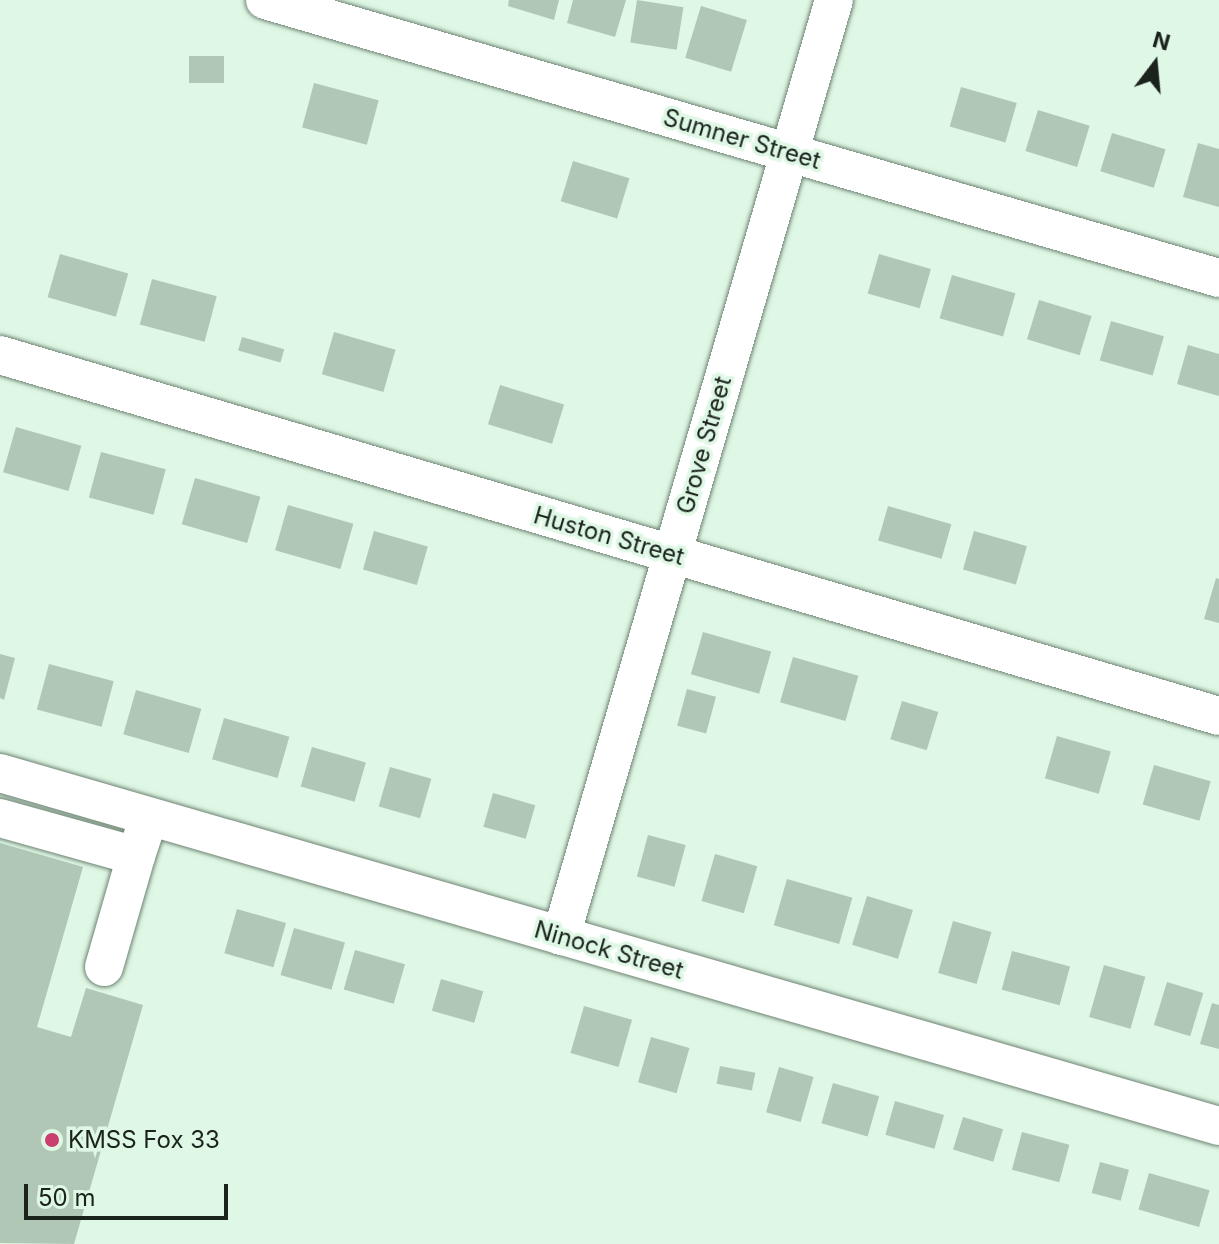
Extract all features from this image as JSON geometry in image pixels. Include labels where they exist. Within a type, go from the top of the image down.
[{"type":"street","name":"Sumner Street","points":[[265,0],[1219,278]]},
{"type":"street","name":"Grove Street","points":[[561,936],[834,0]]},
{"type":"street","name":"Huston Street","points":[[0,355],[1219,716]]},
{"type":"street","name":"Ninock Street","points":[[0,773],[1219,1126]]},
{"type":"street","points":[[104,967],[149,817]]},
{"type":"street","points":[[0,818],[136,856]]},
{"type":"building","points":[[509,0],[559,0],[554,20],[508,6]]},
{"type":"building","points":[[573,0],[626,0],[615,37],[567,23]]},
{"type":"building","points":[[637,0],[683,7],[677,50],[630,42]]},
{"type":"building","points":[[701,6],[747,20],[731,72],[685,58]]},
{"type":"building","points":[[189,56],[224,56],[224,83],[189,83]]},
{"type":"building","points":[[314,83],[379,100],[367,145],[302,127]]},
{"type":"building","points":[[961,87],[1017,103],[1005,142],[950,126]]},
{"type":"building","points":[[1038,110],[1090,126],[1077,167],[1025,151]]},
{"type":"building","points":[[1112,133],[1166,149],[1154,188],[1100,171]]},
{"type":"building","points":[[1198,143],[1219,149],[1219,207],[1183,197]]},
{"type":"building","points":[[573,161],[629,178],[617,218],[561,201]]},
{"type":"building","points":[[60,254],[128,274],[116,317],[48,297]]},
{"type":"building","points":[[879,254],[931,269],[920,308],[868,293]]},
{"type":"building","points":[[952,275],[1015,293],[1003,336],[940,318]]},
{"type":"building","points":[[152,279],[217,296],[205,342],[140,324]]},
{"type":"building","points":[[1039,300],[1092,316],[1080,355],[1027,339]]},
{"type":"building","points":[[1111,321],[1164,336],[1153,376],[1100,360]]},
{"type":"building","points":[[334,332],[396,350],[383,392],[322,374]]},
{"type":"building","points":[[242,337],[284,349],[280,363],[238,350]]},
{"type":"building","points":[[1188,345],[1219,354],[1219,396],[1177,384]]},
{"type":"building","points":[[500,385],[564,405],[552,444],[488,424]]},
{"type":"building","points":[[16,427],[81,446],[68,491],[3,472]]},
{"type":"building","points":[[101,452],[166,469],[154,515],[89,497]]},
{"type":"building","points":[[195,478],[260,497],[247,543],[182,524]]},
{"type":"building","points":[[288,505],[353,524],[340,569],[275,550]]},
{"type":"building","points":[[888,506],[951,524],[942,559],[878,541]]},
{"type":"building","points":[[374,531],[428,546],[417,585],[363,569]]},
{"type":"building","points":[[974,531],[1027,546],[1016,585],[963,569]]},
{"type":"building","points":[[1216,578],[1219,579],[1219,623],[1204,619]]},
{"type":"building","points":[[703,632],[771,652],[759,694],[691,674]]},
{"type":"building","points":[[0,654],[15,658],[4,700],[0,698]]},
{"type":"building","points":[[793,657],[858,676],[845,721],[780,702]]},
{"type":"building","points":[[49,664],[114,681],[102,727],[37,709]]},
{"type":"building","points":[[687,689],[716,697],[706,733],[677,726]]},
{"type":"building","points":[[136,690],[201,709],[189,753],[123,734]]},
{"type":"building","points":[[902,701],[938,712],[927,750],[890,739]]},
{"type":"building","points":[[224,718],[289,737],[278,778],[212,759]]},
{"type":"building","points":[[1057,736],[1111,751],[1099,794],[1045,778]]},
{"type":"building","points":[[312,747],[366,762],[355,802],[301,786]]},
{"type":"building","points":[[1154,765],[1211,781],[1199,821],[1143,804]]},
{"type":"building","points":[[390,767],[431,779],[420,818],[379,806]]},
{"type":"building","points":[[493,793],[535,805],[526,839],[483,827]]},
{"type":"building","points":[[648,835],[686,845],[675,887],[637,877]]},
{"type":"building","name":"KMSS Fox 33","points":[[0,843],[83,867],[37,1027],[71,1037],[86,988],[143,1005],[74,1244],[0,1243]]},
{"type":"building","points":[[715,854],[757,866],[744,913],[701,901]]},
{"type":"building","points":[[787,879],[852,898],[839,944],[774,925]]},
{"type":"building","points":[[867,896],[913,910],[898,959],[852,945]]},
{"type":"building","points":[[237,909],[286,923],[273,967],[224,953]]},
{"type":"building","points":[[953,921],[991,932],[977,984],[938,973]]},
{"type":"building","points":[[294,928],[345,943],[331,990],[280,975]]},
{"type":"building","points":[[355,950],[405,964],[394,1004],[344,989]]},
{"type":"building","points":[[1012,951],[1070,967],[1060,1005],[1002,990]]},
{"type":"building","points":[[1104,965],[1145,977],[1130,1029],[1089,1017]]},
{"type":"building","points":[[441,979],[483,991],[474,1023],[432,1011]]},
{"type":"building","points":[[1167,982],[1203,993],[1190,1036],[1154,1025]]},
{"type":"building","points":[[1212,1003],[1219,1005],[1219,1049],[1200,1044]]},
{"type":"building","points":[[584,1006],[632,1020],[619,1067],[570,1053]]},
{"type":"building","points":[[651,1037],[689,1048],[676,1093],[638,1082]]},
{"type":"building","points":[[720,1066],[755,1073],[752,1091],[717,1084]]},
{"type":"building","points":[[779,1067],[814,1077],[801,1122],[766,1112]]},
{"type":"building","points":[[833,1083],[879,1096],[868,1137],[821,1123]]},
{"type":"building","points":[[895,1101],[944,1115],[934,1149],[885,1135]]},
{"type":"building","points":[[963,1117],[1003,1129],[993,1162],[953,1150]]},
{"type":"building","points":[[1022,1132],[1069,1145],[1059,1182],[1012,1170]]},
{"type":"building","points":[[1100,1162],[1129,1170],[1121,1201],[1092,1193]]},
{"type":"building","points":[[1149,1173],[1210,1190],[1199,1227],[1139,1210]]},
{"type":"place","name":"KMSS Fox 33","points":[[52,1140]]}]
